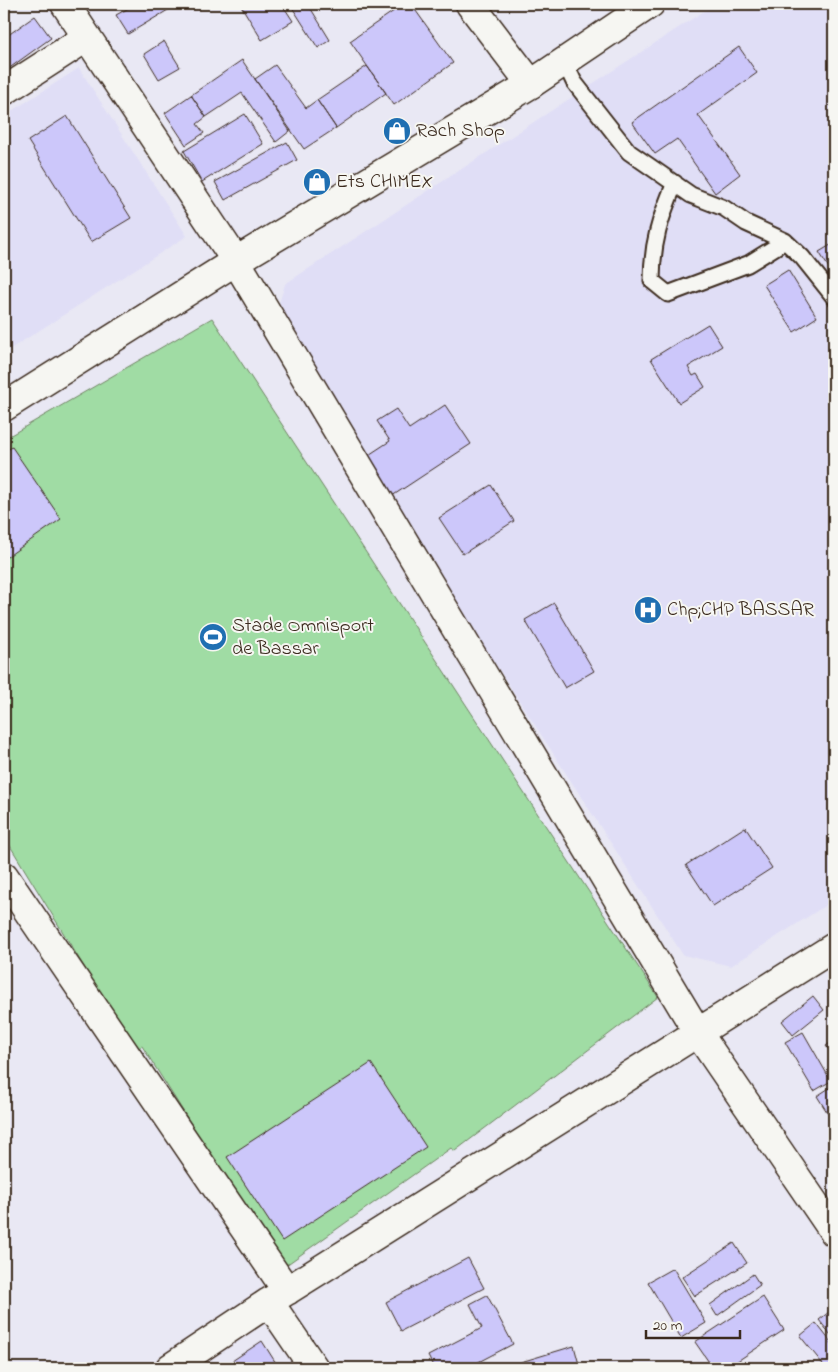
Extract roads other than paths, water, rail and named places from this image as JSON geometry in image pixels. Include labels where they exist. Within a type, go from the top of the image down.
[{"type":"street","points":[[65,4],[236,261],[698,1033],[834,1232]]},
{"type":"street","points":[[470,4],[531,84]]},
{"type":"street","points":[[4,407],[236,261],[565,63],[650,4]]},
{"type":"street","points":[[4,91],[86,38]]},
{"type":"street","points":[[4,876],[278,1296],[314,1368]]},
{"type":"street","points":[[170,1368],[278,1296],[834,947]]},
{"type":"lane","points":[[565,63],[574,82],[628,152],[692,195],[724,208],[746,223],[785,241],[802,257],[834,297]]},
{"type":"lane","points":[[675,183],[665,205],[652,251],[652,281],[668,294],[748,264],[785,241]]},
{"type":"place","name":"Rach Shop","points":[[397,131]]},
{"type":"place","name":"Ets CHIMEX","points":[[317,182]]},
{"type":"place","name":"Chp;CHP BASSAR","points":[[648,610]]},
{"type":"place","name":"Stade Omnisport de Bassar","points":[[213,637]]}]
